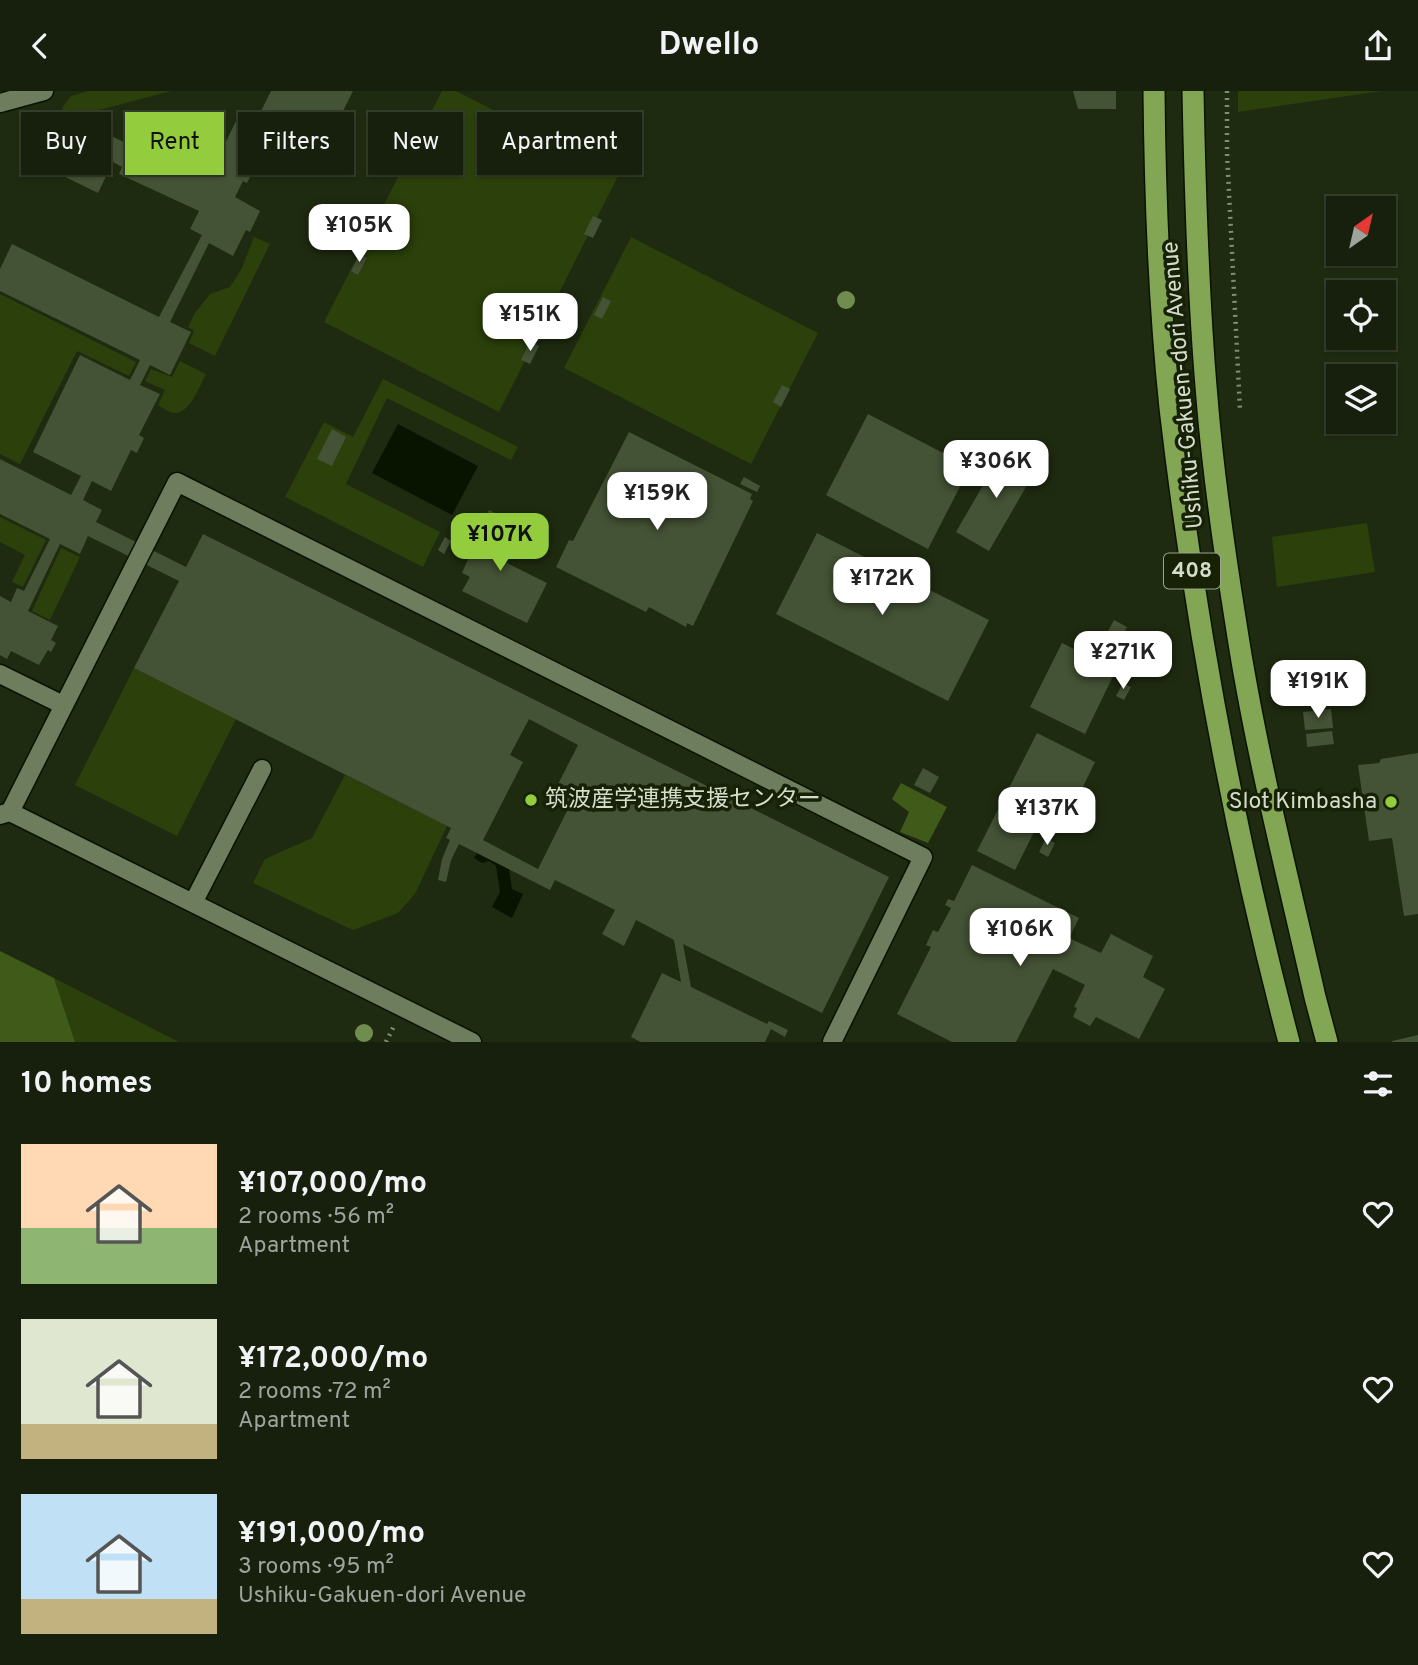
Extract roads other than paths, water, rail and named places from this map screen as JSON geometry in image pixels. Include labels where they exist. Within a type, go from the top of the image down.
[{"type":"highway","name":"Ushiku-Gakuen-dori Avenue","points":[[1154,91],[1161,282],[1170,406],[1199,625],[1232,802],[1289,1042]]},
{"type":"highway","name":"Ushiku-Gakuen-dori Avenue","points":[[1193,91],[1195,224],[1205,376],[1229,576],[1247,690],[1327,1042]]},
{"type":"lane","points":[[0,103],[44,91]]},
{"type":"lane","points":[[472,1042],[193,903],[5,814],[177,482],[923,857],[832,1042]]},
{"type":"lane","points":[[0,674],[63,705]]},
{"type":"lane","points":[[193,903],[262,769]]},
{"type":"place","name":"筑波産学連携支援センター","points":[[531,800]]},
{"type":"place","name":"Slot Kimbasha","points":[[1391,802]]}]
